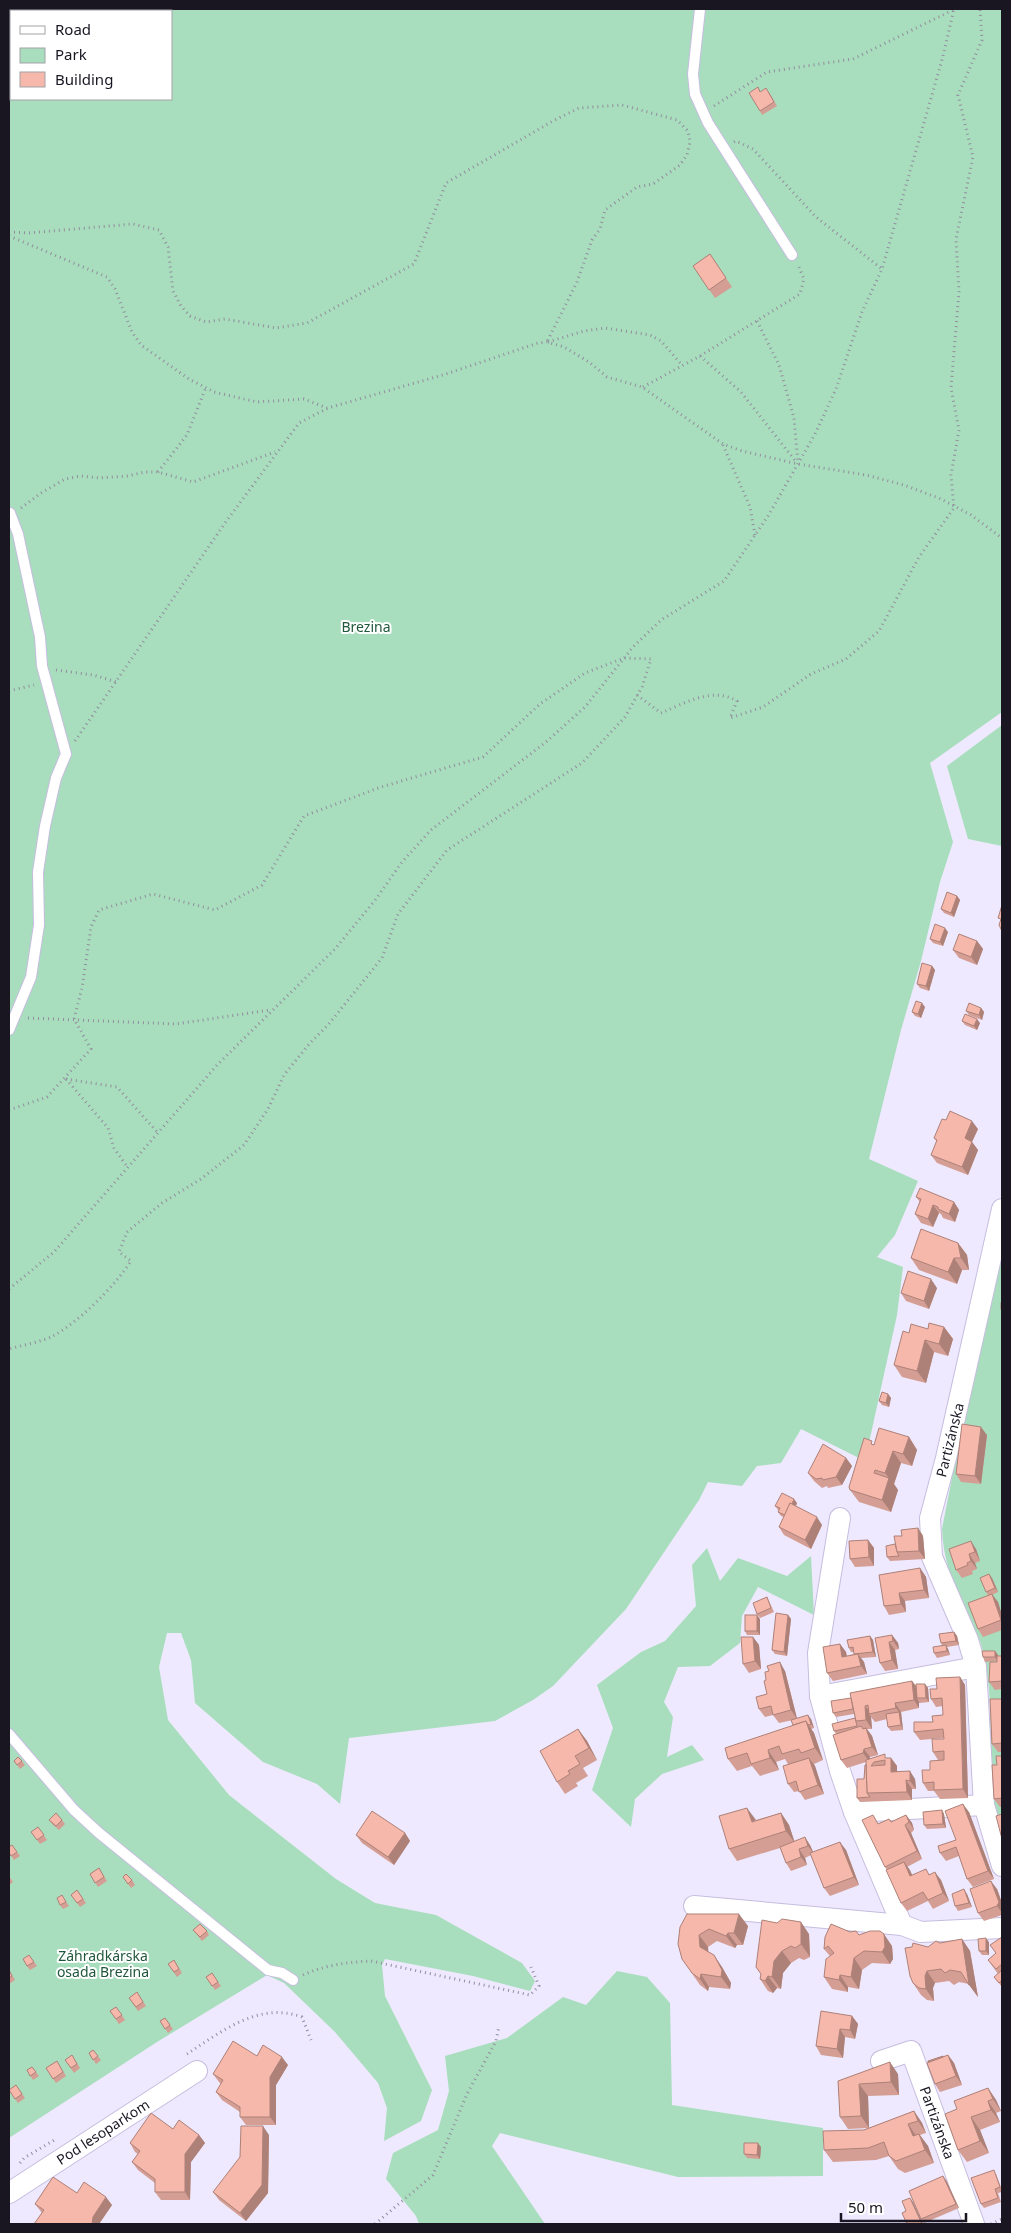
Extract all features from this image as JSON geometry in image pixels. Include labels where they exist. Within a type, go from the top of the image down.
[{"type":"street","name":"Partizánska","points":[[1002,1209],[946,1458],[930,1518],[932,1558],[968,1640],[976,1667],[984,1805],[1002,1866]]},
{"type":"street","points":[[840,1518],[818,1654],[820,1696],[832,1743],[854,1812],[902,1925]]},
{"type":"street","points":[[820,1696],[976,1667]]},
{"type":"street","points":[[854,1812],[984,1805]]},
{"type":"street","points":[[694,1906],[902,1925],[921,1932],[1002,1928]]},
{"type":"street","name":"Partizánska","points":[[881,2061],[911,2051],[974,2224]]},
{"type":"street","name":"Pod lesoparkom","points":[[9,2194],[197,2071]]},
{"type":"lane","points":[[700,9],[693,74],[696,94],[703,113],[792,255]]},
{"type":"lane","points":[[10,513],[18,534],[40,637],[42,666],[66,754],[56,778],[44,826],[38,872],[39,925],[31,977],[10,1027]]},
{"type":"lane","points":[[9,1734],[74,1810],[99,1833],[268,1970],[282,1973],[294,1980]]},
{"type":"path","points":[[703,113],[767,72],[853,59],[954,9]]},
{"type":"path","points":[[9,1289],[54,1252],[218,1064],[335,949],[376,899],[402,862],[431,830],[546,742],[585,707],[624,658],[661,620],[724,581],[756,536],[798,464],[815,434],[836,389],[862,312],[882,269],[942,60],[954,9]]},
{"type":"path","points":[[637,695],[660,713],[702,696],[730,697],[737,701],[730,718],[763,707],[811,674],[846,658],[879,631],[919,557],[954,508],[951,475],[959,430],[951,388],[959,292],[956,239],[973,157],[958,95],[982,40],[980,9]]},
{"type":"path","points":[[9,232],[28,233],[133,224],[159,230],[168,247],[173,291],[181,306],[190,316],[206,322],[225,319],[276,328],[307,323],[414,264],[446,183],[553,121],[579,108],[622,105],[677,120],[688,131],[690,142],[687,155],[672,172],[653,184],[637,187],[605,210],[600,229],[592,240],[577,282],[547,342]]},
{"type":"path","points":[[724,147],[736,141],[754,149],[816,217],[882,269]]},
{"type":"path","points":[[9,236],[107,277],[115,289],[132,332],[141,346],[189,379],[214,392],[257,402],[285,402],[304,399],[328,408]]},
{"type":"path","points":[[642,387],[700,356],[800,294],[804,280],[792,255]]},
{"type":"path","points":[[757,321],[779,365],[794,418],[798,464]]},
{"type":"path","points":[[66,754],[197,564],[277,451],[299,424],[328,408],[446,374],[524,347],[584,331],[605,328],[650,335],[661,341],[682,365]]},
{"type":"path","points":[[547,342],[564,347],[589,362],[607,377],[642,387],[723,444],[742,451],[798,464],[866,475],[904,485],[940,499],[954,508],[971,515],[1002,538]]},
{"type":"path","points":[[700,356],[741,392],[798,464]]},
{"type":"path","points":[[158,472],[188,435],[206,387]]},
{"type":"path","points":[[723,444],[750,507],[756,536]]},
{"type":"path","points":[[10,513],[23,507],[41,493],[65,479],[81,476],[100,478],[158,472],[193,482],[277,451]]},
{"type":"path","points":[[9,1110],[47,1097],[66,1079],[91,1049],[74,1019],[82,988],[90,927],[99,910],[153,894],[215,910],[262,885],[304,816],[381,787],[482,757],[540,704],[585,673],[624,658],[651,659],[637,695],[625,717],[582,763],[447,850],[398,914],[382,958],[284,1075],[268,1109],[244,1144],[201,1179],[162,1203],[127,1232],[119,1252],[132,1261],[124,1273],[77,1318],[52,1336],[9,1349]]},
{"type":"path","points":[[42,666],[65,672],[104,677],[117,682]]},
{"type":"path","points":[[9,691],[46,681]]},
{"type":"path","points":[[10,1027],[28,1018],[176,1024],[271,1010]]},
{"type":"path","points":[[66,1079],[116,1087],[158,1133]]},
{"type":"path","points":[[66,1079],[108,1128],[114,1148],[128,1168]]},
{"type":"path","points":[[294,1980],[316,1969],[348,1962],[372,1962],[530,1995],[538,1986],[531,1967]]},
{"type":"path","points":[[375,2224],[433,2175],[467,2094],[496,2041],[499,2026]]},
{"type":"path","points":[[991,2224],[1002,2219]]},
{"type":"green space","name":"Brezina","points":[[9,9],[1002,9],[1002,712],[930,763],[953,842],[940,882],[869,1159],[918,1181],[895,1235],[877,1257],[903,1267],[897,1315],[865,1461],[801,1429],[781,1463],[757,1466],[742,1486],[708,1482],[699,1500],[626,1609],[553,1686],[533,1700],[495,1721],[349,1738],[340,1804],[317,1784],[263,1762],[195,1703],[191,1660],[181,1633],[167,1633],[159,1667],[168,1720],[229,1795],[336,1879],[375,1903],[436,1915],[522,1963],[535,1981],[530,1991],[473,1976],[385,1959],[382,1965],[385,1996],[432,2090],[421,2121],[384,2141],[387,2108],[378,2083],[335,2032],[284,1983],[267,1975],[157,2042],[9,2138]]},
{"type":"green space","points":[[1002,725],[1002,846],[968,839],[947,766]]},
{"type":"green space","points":[[1002,1252],[1002,1845],[993,1797],[991,1722],[987,1672],[981,1644],[953,1582],[944,1551],[942,1529],[973,1370]]},
{"type":"green space","points":[[707,1548],[720,1581],[738,1558],[787,1576],[811,1556],[814,1615],[758,1587],[742,1616],[740,1643],[710,1666],[678,1667],[664,1702],[673,1717],[667,1757],[692,1745],[704,1760],[662,1774],[635,1799],[631,1827],[592,1790],[613,1728],[597,1685],[641,1652],[665,1641],[696,1606],[692,1565]]},
{"type":"green space","points":[[617,1971],[647,1977],[670,2003],[672,2105],[823,2128],[823,2176],[678,2177],[500,2133],[492,2146],[545,2224],[419,2224],[416,2216],[386,2179],[393,2153],[438,2130],[449,2091],[445,2056],[507,2038],[563,1997],[586,2005]]},
{"type":"building","points":[[758,87],[760,92],[766,88],[774,102],[760,111],[749,93]]},
{"type":"building","points":[[710,254],[726,278],[709,290],[693,266]]},
{"type":"building","points":[[947,892],[957,896],[951,913],[941,909]]},
{"type":"building","points":[[1002,905],[1002,931],[999,925],[1001,919],[998,918]]},
{"type":"building","points":[[935,924],[945,928],[940,942],[930,939]]},
{"type":"building","points":[[959,934],[977,941],[971,957],[953,950]]},
{"type":"building","points":[[922,963],[932,966],[926,986],[917,984]]},
{"type":"building","points":[[916,1001],[922,1003],[918,1014],[912,1012]]},
{"type":"building","points":[[969,1003],[981,1008],[979,1015],[966,1011]]},
{"type":"building","points":[[965,1014],[977,1019],[974,1026],[962,1021]]},
{"type":"building","points":[[950,1111],[972,1121],[965,1138],[972,1142],[962,1167],[931,1155],[937,1140],[934,1138],[942,1119],[946,1120]]},
{"type":"building","points":[[920,1188],[954,1202],[949,1214],[933,1205],[928,1219],[915,1214],[921,1199],[916,1197]]},
{"type":"building","points":[[921,1229],[958,1243],[961,1258],[954,1258],[948,1272],[911,1258]]},
{"type":"building","points":[[908,1271],[931,1279],[924,1301],[901,1293]]},
{"type":"building","points":[[929,1323],[944,1327],[939,1344],[925,1340],[917,1371],[894,1365],[903,1331],[909,1333],[911,1324],[928,1329]]},
{"type":"building","points":[[882,1392],[888,1394],[886,1403],[879,1401]]},
{"type":"building","points":[[962,1424],[981,1427],[975,1476],[956,1474]]},
{"type":"building","points":[[879,1428],[909,1437],[903,1454],[893,1451],[885,1473],[875,1470],[874,1473],[889,1478],[882,1500],[850,1490],[849,1487],[864,1438],[872,1441],[871,1444],[874,1445]]},
{"type":"building","points":[[823,1444],[846,1458],[836,1477],[823,1480],[822,1478],[816,1479],[808,1473]]},
{"type":"building","points":[[782,1493],[794,1499],[792,1504],[790,1503],[785,1515],[778,1512],[780,1508],[775,1506]]},
{"type":"building","points":[[790,1503],[817,1517],[805,1540],[779,1527]]},
{"type":"building","points":[[918,1528],[919,1551],[897,1552],[894,1536],[902,1536],[901,1530]]},
{"type":"building","points":[[868,1540],[869,1557],[850,1559],[849,1541]]},
{"type":"building","points":[[971,1541],[975,1552],[969,1554],[971,1561],[967,1563],[968,1565],[956,1570],[949,1549]]},
{"type":"building","points":[[895,1544],[899,1556],[887,1557],[886,1546]]},
{"type":"building","points":[[920,1568],[924,1590],[899,1593],[901,1604],[884,1606],[879,1575]]},
{"type":"building","points":[[989,1574],[995,1588],[986,1592],[980,1578]]},
{"type":"building","points":[[992,1594],[1001,1620],[978,1629],[968,1603]]},
{"type":"building","points":[[767,1597],[771,1608],[757,1614],[753,1603]]},
{"type":"building","points":[[776,1613],[788,1615],[784,1652],[772,1650]]},
{"type":"building","points":[[745,1615],[757,1615],[757,1631],[745,1631]]},
{"type":"building","points":[[954,1632],[956,1641],[941,1643],[939,1634]]},
{"type":"building","points":[[892,1635],[893,1641],[889,1642],[892,1660],[880,1663],[875,1638]]},
{"type":"building","points":[[870,1636],[873,1652],[854,1654],[853,1647],[849,1648],[847,1640]]},
{"type":"building","points":[[741,1637],[753,1637],[755,1661],[743,1664]]},
{"type":"building","points":[[840,1644],[842,1657],[858,1654],[861,1666],[827,1673],[823,1647]]},
{"type":"building","points":[[946,1645],[947,1651],[934,1653],[933,1647]]},
{"type":"building","points":[[982,1651],[995,1651],[995,1657],[983,1657]]},
{"type":"building","points":[[997,1656],[1002,1656],[1002,1681],[989,1682],[990,1662],[997,1662]]},
{"type":"building","points":[[780,1662],[791,1710],[773,1715],[771,1706],[759,1709],[756,1697],[767,1694],[764,1681],[766,1680],[765,1672],[769,1671],[767,1666]]},
{"type":"building","points":[[960,1677],[963,1789],[934,1790],[934,1782],[923,1783],[922,1770],[930,1770],[930,1761],[944,1760],[944,1751],[933,1752],[932,1739],[944,1739],[943,1729],[914,1732],[914,1722],[933,1722],[932,1716],[943,1715],[942,1698],[931,1699],[930,1689],[937,1689],[936,1678]]},
{"type":"building","points":[[912,1681],[914,1700],[895,1703],[896,1708],[869,1714],[868,1705],[865,1706],[866,1720],[856,1721],[850,1693]]},
{"type":"building","points":[[916,1684],[925,1684],[926,1698],[917,1698]]},
{"type":"building","points":[[851,1698],[853,1709],[833,1713],[831,1701]]},
{"type":"building","points":[[990,1699],[1002,1699],[1002,1743],[992,1744]]},
{"type":"building","points":[[899,1712],[901,1725],[888,1727],[886,1714]]},
{"type":"building","points":[[808,1715],[811,1724],[808,1725],[806,1721],[793,1725],[791,1720]]},
{"type":"building","points":[[855,1718],[857,1726],[834,1731],[832,1724]]},
{"type":"building","points":[[806,1721],[815,1748],[801,1753],[799,1749],[782,1754],[779,1746],[768,1750],[770,1758],[751,1764],[747,1753],[728,1759],[725,1748]]},
{"type":"building","points":[[861,1726],[863,1729],[866,1728],[872,1747],[864,1749],[863,1753],[841,1760],[833,1735]]},
{"type":"building","points":[[578,1729],[589,1748],[575,1756],[580,1764],[568,1771],[570,1774],[557,1782],[540,1751]]},
{"type":"building","points":[[885,1754],[885,1758],[891,1758],[891,1772],[910,1771],[910,1781],[906,1780],[907,1792],[867,1793],[866,1760]],"holes":[[[885,1760],[885,1765],[871,1766],[874,1762]]]},
{"type":"building","points":[[996,1756],[1002,1756],[1002,1798],[994,1799],[992,1765],[997,1765]]},
{"type":"building","points":[[18,1757],[22,1761],[17,1765],[14,1761]]},
{"type":"building","points":[[809,1758],[818,1785],[799,1792],[796,1781],[788,1784],[783,1766]]},
{"type":"building","points":[[865,1765],[867,1793],[870,1797],[857,1798],[857,1779],[864,1779]]},
{"type":"building","points":[[963,1804],[988,1871],[967,1879],[956,1847],[940,1853],[938,1846],[956,1840],[945,1811]]},
{"type":"building","points":[[747,1808],[752,1822],[781,1813],[786,1831],[729,1849],[719,1816]]},
{"type":"building","points":[[942,1810],[943,1824],[924,1825],[923,1812]]},
{"type":"building","points":[[372,1811],[405,1833],[388,1857],[356,1835]]},
{"type":"building","points":[[56,1813],[62,1820],[56,1826],[49,1820]]},
{"type":"building","points":[[1002,1814],[1002,1839],[996,1816]]},
{"type":"building","points":[[873,1815],[878,1824],[889,1819],[891,1822],[906,1815],[909,1822],[905,1825],[917,1851],[885,1867],[862,1820]]},
{"type":"building","points":[[38,1827],[44,1835],[37,1840],[31,1832]]},
{"type":"building","points":[[805,1837],[808,1846],[799,1849],[801,1857],[786,1863],[780,1847]]},
{"type":"building","points":[[840,1842],[854,1877],[824,1888],[810,1853]]},
{"type":"building","points":[[12,1845],[17,1852],[11,1856],[9,1847]]},
{"type":"building","points":[[904,1862],[910,1876],[926,1869],[929,1875],[935,1872],[943,1893],[928,1900],[923,1892],[901,1903],[886,1870]]},
{"type":"building","points":[[99,1868],[104,1877],[95,1883],[90,1874]]},
{"type":"building","points":[[126,1874],[132,1880],[128,1884],[123,1877]]},
{"type":"building","points":[[991,1881],[999,1902],[997,1906],[978,1913],[970,1889]]},
{"type":"building","points":[[964,1889],[969,1903],[955,1906],[952,1894]]},
{"type":"building","points":[[77,1890],[83,1899],[77,1903],[71,1895]]},
{"type":"building","points":[[62,1895],[66,1902],[60,1905],[57,1898]]},
{"type":"building","points":[[687,1914],[739,1914],[734,1933],[728,1933],[726,1936],[709,1929],[699,1935],[700,1947],[714,1955],[722,1970],[721,1977],[701,1974],[700,1979],[692,1973],[682,1959],[678,1944],[680,1927]]},
{"type":"building","points":[[782,1919],[801,1922],[801,1944],[795,1948],[791,1946],[782,1951],[774,1961],[772,1977],[768,1976],[765,1981],[760,1979],[761,1974],[756,1967],[762,1920],[777,1923]]},
{"type":"building","points":[[200,1924],[207,1931],[200,1937],[193,1930]]},
{"type":"building","points":[[831,1924],[850,1932],[856,1931],[859,1935],[870,1931],[880,1931],[884,1934],[885,1947],[882,1952],[864,1951],[854,1958],[851,1977],[840,1975],[839,1980],[824,1977],[826,1959],[834,1953],[828,1946],[824,1949],[825,1937]]},
{"type":"building","points":[[1002,1937],[1002,1964],[996,1969],[988,1960],[996,1953],[990,1945]]},
{"type":"building","points":[[986,1938],[986,1951],[979,1951],[978,1939]]},
{"type":"building","points":[[962,1939],[969,1985],[961,1972],[950,1970],[945,1973],[941,1969],[927,1971],[925,1976],[926,1989],[919,1988],[913,1983],[905,1948],[912,1947],[913,1943],[928,1947],[936,1941],[940,1943]]},
{"type":"building","points":[[29,1955],[34,1962],[27,1966],[23,1959]]},
{"type":"building","points":[[174,1960],[179,1969],[174,1972],[168,1964]]},
{"type":"building","points":[[1002,1970],[1002,1980],[999,1983],[994,1977]]},
{"type":"building","points":[[212,1973],[218,1982],[212,1986],[206,1977]]},
{"type":"building","points":[[137,1992],[143,2002],[136,2007],[129,1998]]},
{"type":"building","points":[[116,2007],[122,2015],[116,2019],[110,2011]]},
{"type":"building","points":[[821,2011],[852,2016],[850,2030],[840,2029],[837,2049],[816,2046]]},
{"type":"building","points":[[165,2018],[170,2025],[165,2029],[160,2021]]},
{"type":"building","points":[[233,2041],[257,2056],[263,2045],[282,2057],[270,2077],[270,2117],[240,2117],[240,2107],[216,2092],[223,2080],[213,2074]]},
{"type":"building","points":[[93,2050],[98,2056],[93,2060],[89,2053]]},
{"type":"building","points":[[72,2055],[77,2064],[71,2068],[65,2060]]},
{"type":"building","points":[[948,2055],[956,2076],[935,2084],[927,2063]]},
{"type":"building","points":[[57,2061],[63,2072],[53,2079],[46,2068]]},
{"type":"building","points":[[890,2062],[891,2082],[859,2084],[861,2116],[840,2117],[838,2081]]},
{"type":"building","points":[[32,2067],[36,2072],[30,2076],[27,2070]]},
{"type":"building","points":[[16,2085],[22,2094],[15,2099],[9,2090]]},
{"type":"building","points":[[988,2088],[993,2099],[988,2101],[991,2110],[971,2117],[980,2141],[958,2150],[945,2114],[957,2109],[954,2101]]},
{"type":"building","points":[[914,2111],[918,2121],[908,2124],[913,2136],[919,2134],[925,2150],[896,2161],[889,2156],[884,2142],[868,2148],[824,2150],[823,2131],[864,2130]]},
{"type":"building","points":[[151,2113],[173,2129],[179,2120],[199,2135],[185,2154],[185,2192],[155,2192],[155,2179],[132,2162],[140,2151],[130,2143]]},
{"type":"building","points":[[241,2126],[263,2126],[262,2185],[240,2213],[213,2192],[240,2157]]},
{"type":"building","points":[[744,2143],[758,2143],[757,2155],[744,2154]]},
{"type":"building","points":[[994,2170],[1000,2187],[995,2189],[998,2198],[981,2204],[971,2178]]},
{"type":"building","points":[[943,2176],[956,2204],[921,2219],[909,2191]]},
{"type":"building","points":[[53,2177],[77,2193],[84,2182],[106,2197],[93,2217],[92,2224],[34,2224],[44,2210],[35,2204]]},
{"type":"building","points":[[910,2198],[922,2224],[907,2224],[902,2213],[906,2211],[902,2201]]},
{"type":"park label","name":"Záhradkárska osada Brezina","points":[[103,1964]]}]
